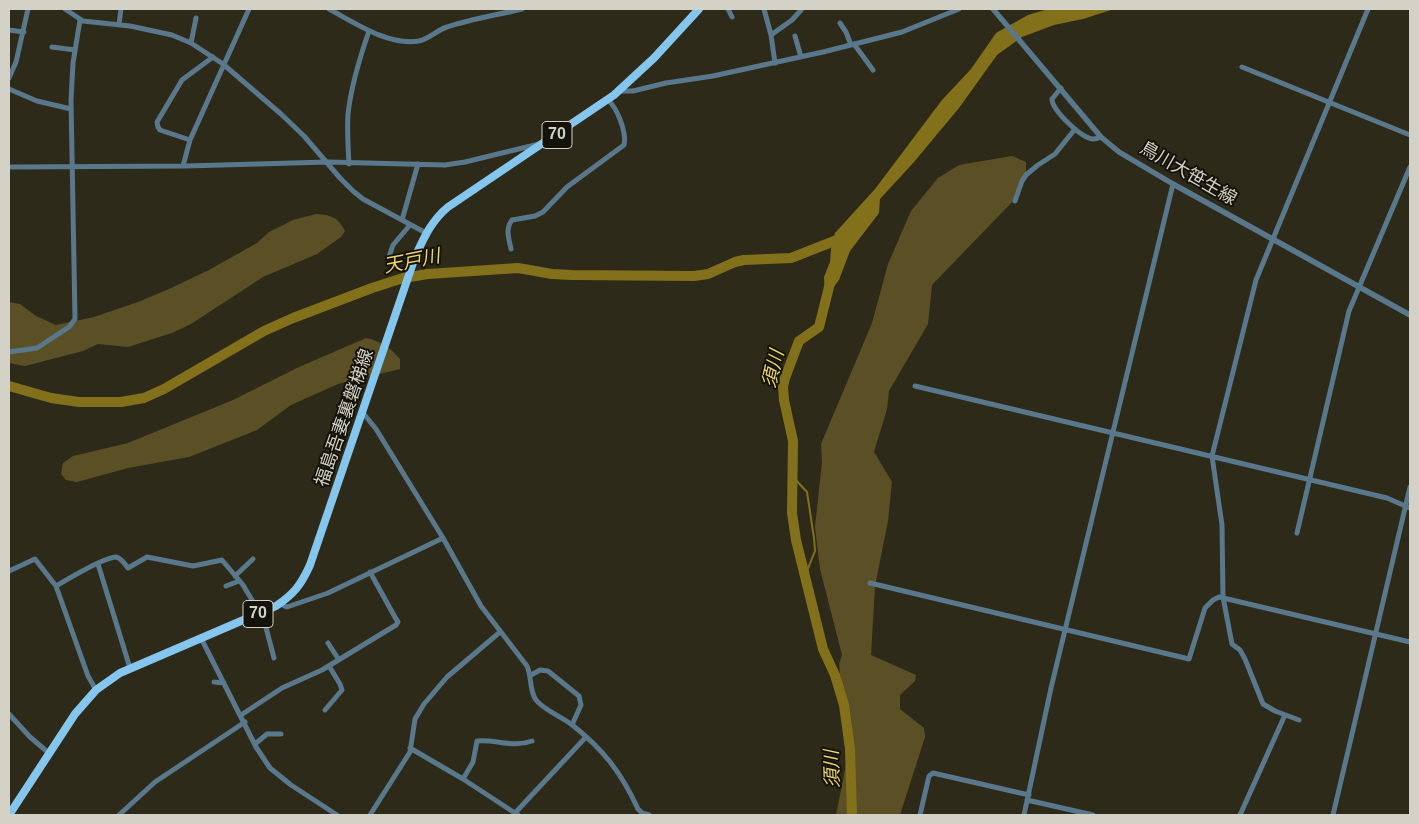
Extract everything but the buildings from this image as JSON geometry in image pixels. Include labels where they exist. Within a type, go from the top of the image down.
[{"type":"main road","name":"福島吾妻裏磐梯線","points":[[10,815],[75,714],[96,690],[107,681],[130,668],[260,614],[280,604],[294,592],[303,580],[415,257],[435,219],[448,207],[620,91],[654,58],[699,9]]},
{"type":"street","points":[[9,78],[16,62],[28,9]]},
{"type":"street","points":[[65,9],[80,20],[119,24],[172,35],[191,43],[223,64],[281,114],[328,162],[340,178],[363,199],[426,233]]},
{"type":"street","points":[[119,24],[121,9]]},
{"type":"street","points":[[183,166],[190,140],[248,9]]},
{"type":"street","points":[[329,9],[384,37],[417,41],[447,27],[522,9]]},
{"type":"street","points":[[728,9],[732,17]]},
{"type":"street","points":[[764,9],[776,63]]},
{"type":"street","points":[[771,35],[792,20],[802,9]]},
{"type":"street","points":[[620,91],[633,91],[801,57],[902,32],[959,9]]},
{"type":"street","name":"鳥川大笹生線","points":[[992,9],[1101,137],[1119,152],[1173,184],[1410,315]]},
{"type":"street","points":[[1299,720],[1267,708],[1260,700],[1254,679],[1240,650],[1232,644],[1224,597],[1222,525],[1212,456],[1256,280],[1368,9]]},
{"type":"street","points":[[191,43],[196,18]]},
{"type":"street","points":[[9,352],[37,348],[69,327],[74,320],[74,167],[71,110],[75,50],[80,20]]},
{"type":"street","points":[[840,24],[873,70]]},
{"type":"street","points":[[9,30],[24,32]]},
{"type":"street","points":[[349,164],[348,133],[350,104],[369,31]]},
{"type":"street","points":[[795,36],[801,57]]},
{"type":"street","points":[[52,48],[75,50]]},
{"type":"street","points":[[190,140],[160,130],[157,122],[182,80],[213,58]]},
{"type":"street","points":[[1242,66],[1410,135]]},
{"type":"street","points":[[1060,87],[1053,97],[1052,103],[1081,134],[1093,139],[1101,137]]},
{"type":"street","points":[[9,89],[37,101],[71,110]]},
{"type":"street","points":[[510,249],[508,225],[512,220],[535,216],[543,212],[567,187],[624,145],[625,138],[619,117],[608,100]]},
{"type":"street","points":[[1015,202],[1026,175],[1038,164],[1055,154],[1075,129]]},
{"type":"street","points":[[9,168],[328,162],[349,164],[456,164],[535,144],[542,145]]},
{"type":"street","points":[[402,220],[418,164]]},
{"type":"street","points":[[1297,533],[1349,311],[1410,167]]},
{"type":"street","points":[[1024,815],[1049,695],[1173,184]]},
{"type":"street","points":[[389,257],[394,245],[410,224]]},
{"type":"street","points":[[915,386],[1387,498],[1408,507]]},
{"type":"street","points":[[362,413],[376,429],[443,538],[481,606],[527,666],[531,674],[532,691],[537,701],[572,725],[607,757],[619,774],[641,814],[649,815]]},
{"type":"street","points":[[1333,815],[1408,507],[1410,487]]},
{"type":"street","points":[[280,604],[287,607],[328,593],[443,538]]},
{"type":"street","points":[[56,586],[98,564],[118,557],[128,568],[147,557],[192,566],[222,560],[237,578],[264,620],[274,658]]},
{"type":"street","points":[[226,586],[237,578],[253,558]]},
{"type":"street","points":[[9,571],[35,559],[56,586],[88,676],[96,690]]},
{"type":"street","points":[[98,564],[130,668]]},
{"type":"street","points":[[241,715],[282,688],[310,677],[329,666],[398,622],[370,572]]},
{"type":"street","points":[[870,583],[1189,658],[1205,608],[1213,600],[1224,597],[1410,642]]},
{"type":"street","points":[[370,815],[406,759],[415,719],[424,704],[447,677],[500,632]]},
{"type":"street","points":[[201,638],[266,763],[275,773],[337,815]]},
{"type":"street","points":[[328,643],[339,660]]},
{"type":"street","points":[[325,710],[342,690],[329,666]]},
{"type":"street","points":[[531,674],[540,670],[548,671],[579,696],[581,705],[572,725]]},
{"type":"street","points":[[214,682],[224,683]]},
{"type":"street","points":[[9,714],[30,737],[50,754]]},
{"type":"street","points":[[1240,815],[1286,715]]},
{"type":"street","points":[[120,815],[155,782],[245,722]]},
{"type":"street","points":[[255,744],[267,734],[281,734]]},
{"type":"street","points":[[410,748],[517,814],[586,737]]},
{"type":"street","points":[[463,779],[473,762],[477,741],[507,744],[526,744],[532,741]]},
{"type":"street","points":[[920,815],[929,776],[933,773],[1093,815]]},
{"type":"shaded area","points":[[1048,9],[1114,9],[1083,19],[1054,25],[1022,37],[997,55],[959,108],[880,199],[879,213],[850,251],[839,280],[825,298],[824,277],[830,262],[835,233],[875,189],[942,100],[971,69],[996,33],[1028,15]]},
{"type":"shaded area","points":[[1012,156],[1026,162],[1026,173],[1015,199],[932,285],[928,324],[889,391],[887,409],[874,452],[892,482],[888,521],[875,586],[871,655],[916,675],[915,681],[900,695],[900,709],[924,728],[925,737],[900,815],[836,815],[849,750],[839,664],[842,655],[820,569],[815,527],[822,462],[821,444],[872,323],[888,264],[911,211],[938,178],[959,165]]},
{"type":"shaded area","points":[[316,214],[330,216],[337,220],[345,231],[341,237],[317,254],[263,277],[191,324],[172,333],[128,347],[98,344],[83,351],[25,366],[9,363],[9,302],[20,304],[36,316],[56,325],[94,317],[169,289],[209,270],[257,243],[269,232],[293,220]]},
{"type":"shaded area","points":[[366,338],[381,343],[393,352],[400,359],[400,369],[338,384],[291,405],[257,430],[189,457],[128,468],[77,482],[66,480],[61,474],[63,463],[73,456],[128,443],[233,400],[299,367]]},
{"type":"waterway","name":"天戸川","points":[[9,386],[51,398],[79,402],[121,402],[144,398],[164,389],[264,331],[293,318],[403,278],[428,274],[518,268],[552,274],[572,275],[694,276],[708,274],[744,260],[791,258],[842,238]]},
{"type":"waterway","name":"須川","points":[[830,283],[819,327],[799,341],[783,387],[793,441],[792,513],[796,540],[823,649],[835,675],[844,705],[850,749],[852,815]]},
{"type":"waterway","points":[[793,477],[807,492],[814,538],[815,551],[805,576]]}]
